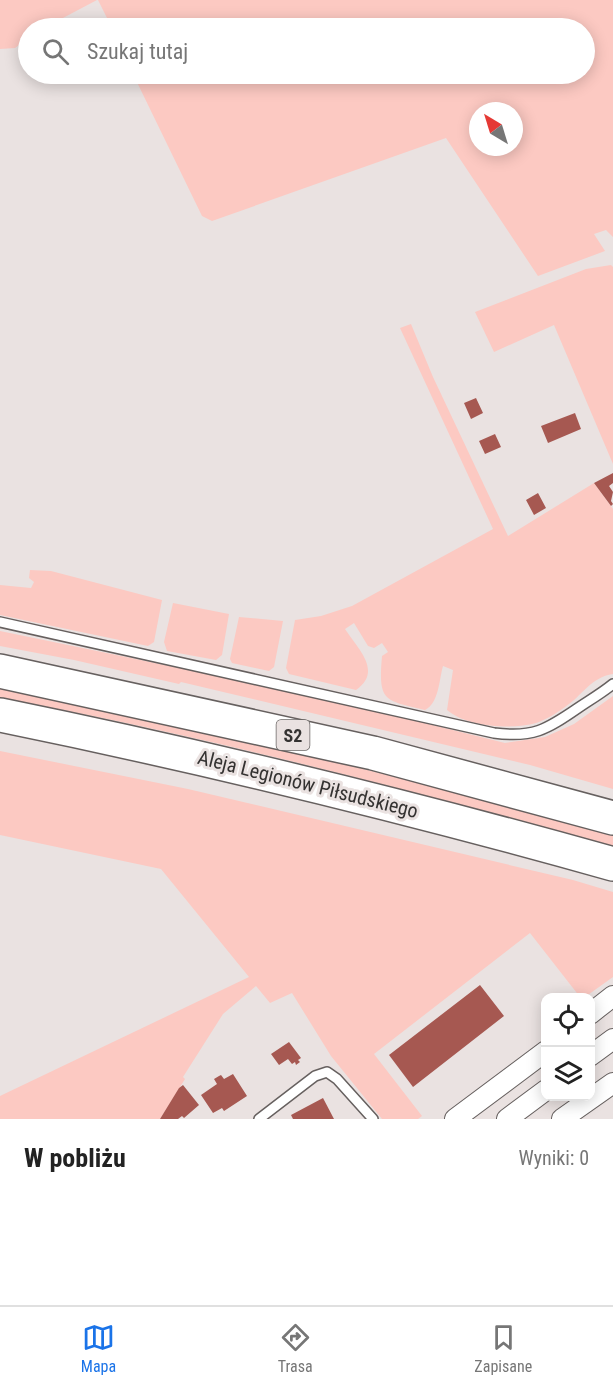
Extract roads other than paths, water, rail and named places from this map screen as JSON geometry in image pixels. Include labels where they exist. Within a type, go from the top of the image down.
[{"type":"highway","name":"S2","points":[[0,671],[373,753],[613,818]]},
{"type":"highway","name":"Aleja Legionów Piłsudskiego","points":[[0,715],[202,758],[491,830],[613,864]]},
{"type":"street","points":[[595,1011],[613,996]]},
{"type":"street","points":[[595,1053],[613,1039]]},
{"type":"street","points":[[455,1119],[541,1055]]},
{"type":"street","points":[[562,1119],[613,1083]]},
{"type":"street","points":[[507,1119],[541,1094]]},
{"type":"lane","points":[[0,622],[509,735],[526,734],[549,728],[613,684]]},
{"type":"lane","points":[[259,1119],[315,1076],[327,1072],[337,1079],[373,1119]]}]
